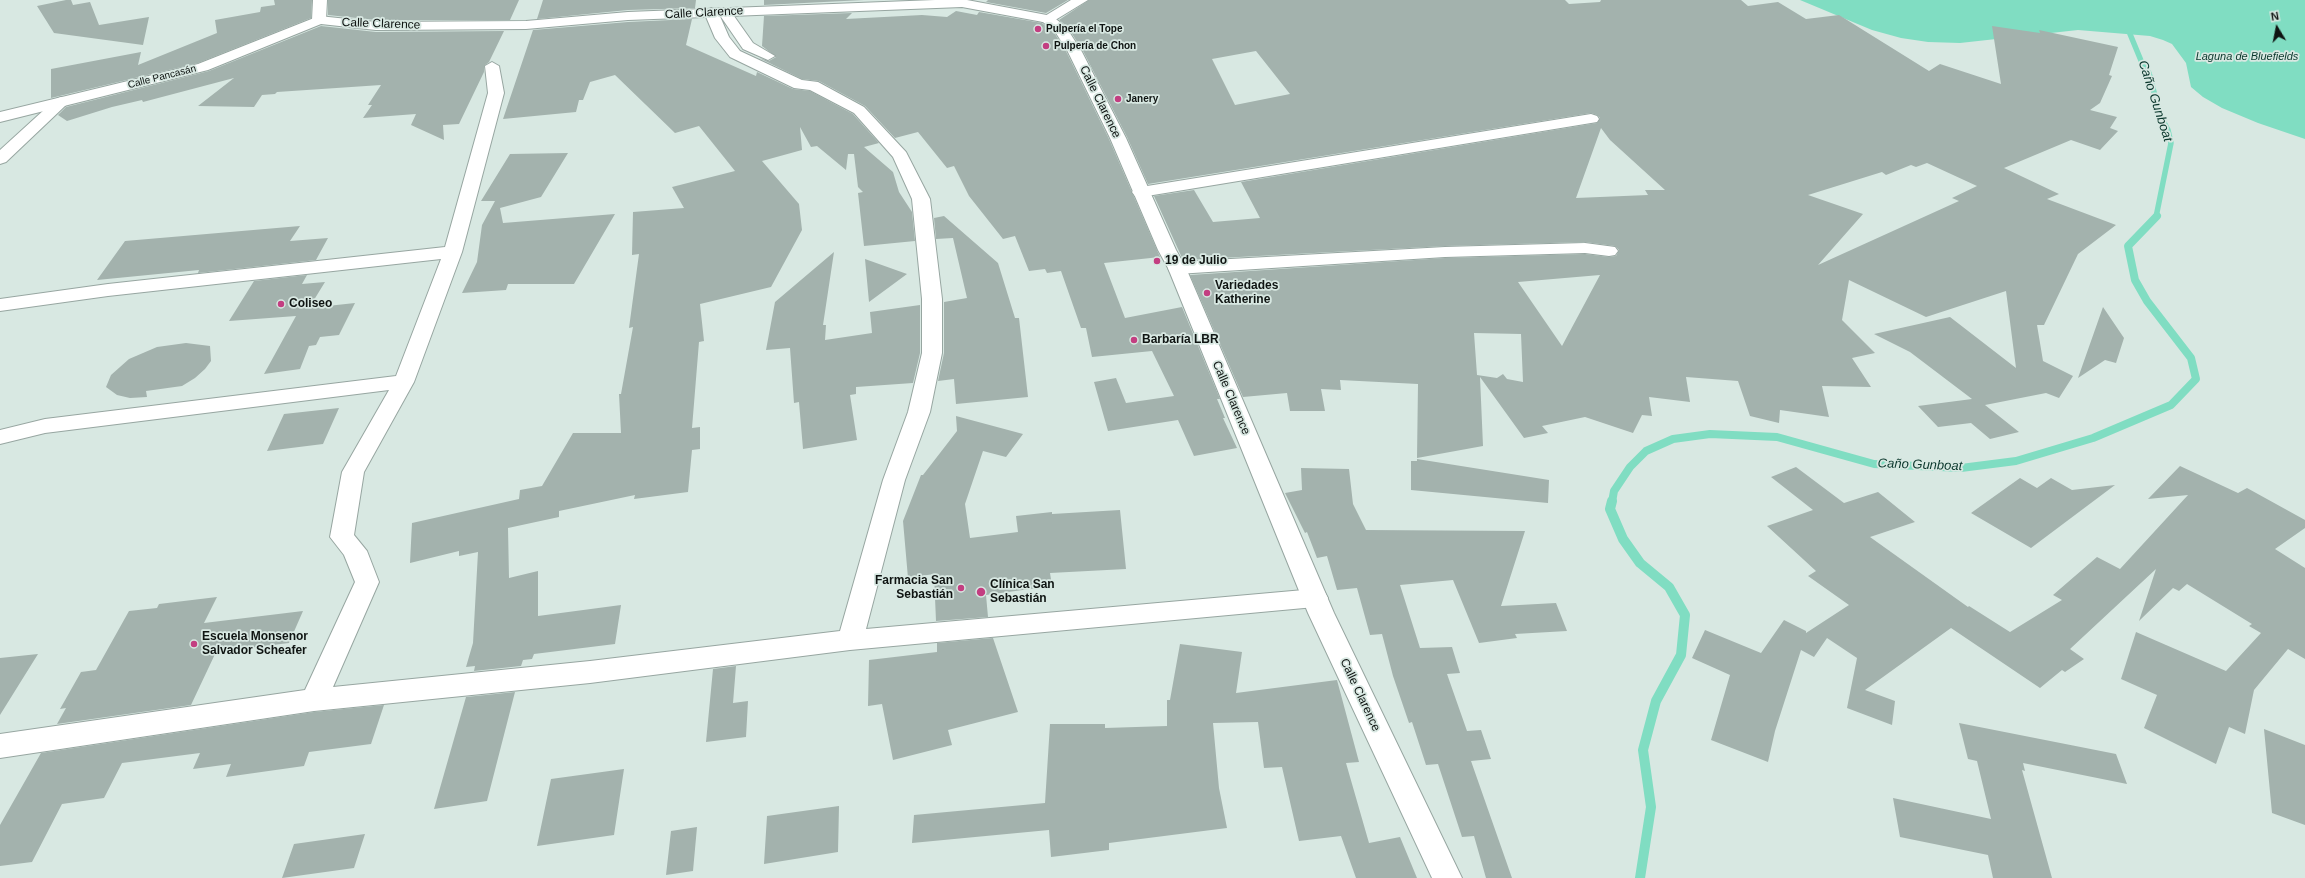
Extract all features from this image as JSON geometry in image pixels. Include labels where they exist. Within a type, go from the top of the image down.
[{"type":"street","points":[[319,20],[320,0]]},
{"type":"street","points":[[1047,19],[1082,0]]},
{"type":"street","name":"Calle Clarence","points":[[319,20],[376,26],[402,24],[461,27],[526,25],[628,16],[962,3],[1047,19],[1061,30],[1075,52],[1118,138],[1167,250],[1177,268],[1315,598],[1447,878]]},
{"type":"street","points":[[718,12],[722,38],[735,54],[799,85],[813,85],[859,110],[900,155],[921,199],[932,299],[932,353],[919,412],[894,480],[850,640]]},
{"type":"street","name":"Calle Pancasán","points":[[0,116],[203,67],[319,20]]},
{"type":"street","points":[[314,700],[367,582],[355,551],[342,536],[353,472],[404,382],[440,290],[453,252],[496,93],[492,66]]},
{"type":"street","points":[[0,159],[61,102]]},
{"type":"street","points":[[1141,192],[1353,159],[1591,119]]},
{"type":"street","points":[[1177,268],[1445,252],[1578,248],[1609,251]]},
{"type":"street","points":[[0,305],[108,290],[453,252]]},
{"type":"street","points":[[0,437],[45,426],[404,382]]},
{"type":"street","points":[[0,746],[314,700],[590,672],[850,640],[1315,598]]},
{"type":"water","name":"Laguna de Bluefields","points":[[1800,0],[2305,0],[2305,139],[2258,123],[2222,108],[2203,97],[2191,87],[2186,63],[2172,44],[2150,36],[2078,30],[1960,43],[1928,42],[1901,38],[1872,30]]},
{"type":"building","points":[[71,0],[73,5],[90,2],[99,25],[149,17],[143,45],[54,33],[37,6]]},
{"type":"building","points":[[274,0],[312,0],[311,18],[198,63],[51,98],[51,69],[141,52],[138,65],[217,33],[215,20],[260,12],[261,7],[275,5]]},
{"type":"building","points":[[328,0],[519,0],[510,20],[376,20],[328,15]]},
{"type":"building","points":[[543,0],[696,0],[695,8],[628,10],[537,19]]},
{"type":"building","points":[[764,0],[864,0],[764,5]]},
{"type":"building","points":[[988,0],[1068,0],[1046,13],[986,2]]},
{"type":"building","points":[[1089,0],[1565,0],[1569,4],[1600,2],[1601,0],[1741,0],[1748,6],[1778,2],[1806,19],[1839,15],[1929,71],[1940,64],[2001,84],[1992,26],[2040,33],[2039,30],[2118,47],[2109,75],[2112,76],[2100,103],[2090,110],[2117,117],[2110,128],[2118,131],[2100,150],[2071,140],[2004,168],[2059,194],[2047,199],[2116,225],[2078,254],[2044,325],[2037,325],[2043,361],[2073,376],[2059,398],[2046,393],[1985,405],[2019,432],[1990,439],[1971,423],[1938,427],[1918,406],[1972,399],[1910,352],[1874,334],[1950,317],[2016,368],[2006,291],[1926,317],[1849,280],[1842,320],[1875,353],[1852,358],[1871,387],[1822,386],[1829,417],[1780,410],[1779,423],[1750,416],[1738,381],[1686,377],[1690,402],[1649,397],[1652,416],[1642,415],[1633,433],[1585,417],[1542,426],[1548,433],[1524,438],[1480,377],[1483,446],[1417,458],[1418,384],[1340,380],[1341,390],[1321,389],[1325,411],[1290,411],[1287,393],[1243,397],[1190,275],[1445,258],[1585,254],[1609,257],[1616,256],[1619,250],[1615,246],[1585,242],[1445,246],[1183,260],[1154,196],[1194,190],[1213,222],[1260,218],[1241,182],[1597,123],[1600,118],[1591,113],[1148,184],[1127,137],[1083,51],[1067,26],[1059,20]],"holes":[[[1256,51],[1290,94],[1235,105],[1212,59]],[[1601,128],[1610,140],[1665,190],[1645,190],[1648,195],[1576,198]],[[1927,163],[1977,186],[1952,198],[1959,201],[1818,265],[1863,214],[1808,195],[1882,172],[1886,175],[1911,165],[1916,167]],[[1600,275],[1562,346],[1518,282]],[[1474,333],[1521,334],[1523,382],[1507,379],[1503,374],[1497,378],[1477,375]]]},
{"type":"building","points":[[956,11],[977,15],[979,12],[1042,23],[1055,34],[1067,53],[1109,139],[1160,257],[1104,263],[1125,318],[1182,307],[1220,399],[1217,399],[1225,418],[1223,418],[1237,448],[1194,456],[1178,420],[1108,431],[1094,382],[1116,378],[1126,403],[1174,396],[1152,351],[1092,357],[1086,328],[1081,328],[1061,271],[1047,273],[1045,269],[1029,271],[1015,236],[1003,239],[969,196],[954,166],[947,168],[918,132],[895,138],[865,106],[819,81],[802,79],[759,58],[769,61],[776,57],[762,46],[764,16],[852,13],[846,19],[922,15],[947,17]]},
{"type":"building","points":[[692,19],[686,45],[756,76],[757,72],[793,89],[810,91],[853,114],[879,143],[864,147],[893,172],[899,192],[912,212],[915,241],[864,246],[858,193],[863,192],[858,187],[854,154],[848,154],[846,170],[817,146],[811,147],[800,127],[802,150],[762,161],[799,204],[802,230],[771,287],[700,304],[704,341],[699,342],[692,428],[700,427],[700,449],[692,450],[688,492],[634,499],[635,495],[559,511],[559,517],[508,528],[509,578],[538,571],[538,616],[621,605],[615,644],[534,654],[532,659],[523,660],[521,666],[474,671],[475,666],[466,667],[473,643],[478,552],[459,556],[459,551],[410,563],[412,523],[519,499],[520,490],[542,486],[573,433],[621,433],[619,394],[621,394],[633,327],[629,328],[639,254],[632,255],[633,212],[684,208],[672,187],[735,171],[699,126],[675,133],[615,75],[590,82],[583,100],[579,100],[576,112],[503,119],[533,30],[628,22]]},
{"type":"building","points":[[321,26],[376,32],[504,31],[489,62],[484,66],[484,72],[459,124],[443,125],[444,140],[411,125],[416,114],[363,118],[372,105],[368,105],[381,85],[277,92],[275,94],[262,95],[254,107],[198,106],[234,78],[143,102],[142,100],[112,107],[67,121],[58,115],[66,107],[209,71]]},
{"type":"building","points":[[568,153],[541,197],[500,208],[503,223],[615,214],[574,284],[508,284],[506,290],[462,293],[477,262],[482,225],[495,201],[481,201],[510,154]]},
{"type":"building","points":[[944,216],[998,263],[1015,318],[1019,318],[1028,397],[956,404],[954,379],[938,381],[944,353],[944,302],[967,298],[953,238],[936,239],[934,218]]},
{"type":"building","points":[[300,226],[290,241],[328,238],[316,260],[198,273],[199,270],[97,280],[125,241]]},
{"type":"building","points":[[834,252],[823,325],[826,325],[825,340],[872,333],[870,312],[920,305],[920,353],[913,383],[856,387],[856,394],[850,395],[857,440],[803,449],[799,402],[794,403],[790,348],[766,350],[775,302]]},
{"type":"building","points":[[865,259],[907,274],[869,302]]},
{"type":"building","points":[[307,275],[302,284],[325,282],[309,308],[355,303],[339,335],[320,337],[316,345],[309,346],[300,369],[264,374],[296,316],[229,321],[254,281]]},
{"type":"building","points":[[2103,307],[2124,338],[2116,363],[2105,360],[2078,378]]},
{"type":"building","points":[[186,343],[210,346],[211,361],[195,378],[182,386],[146,391],[147,397],[130,398],[117,395],[106,387],[111,375],[129,359],[157,347]]},
{"type":"building","points":[[339,408],[323,444],[267,451],[284,414]]},
{"type":"building","points":[[956,416],[1023,434],[1006,457],[983,451],[965,504],[970,538],[1018,532],[1016,516],[1052,512],[1052,514],[1120,510],[1126,569],[1050,573],[1052,586],[986,595],[988,617],[936,621],[934,574],[908,578],[903,521],[921,475],[923,475],[957,431]]},
{"type":"building","points":[[1417,459],[1549,480],[1548,503],[1411,490],[1411,461],[1417,461]]},
{"type":"building","points":[[2180,466],[2238,493],[2247,488],[2305,520],[2305,528],[2275,549],[2305,568],[2305,659],[2288,649],[2254,690],[2245,734],[2229,727],[2216,764],[2144,728],[2157,695],[2121,679],[2136,632],[2226,671],[2261,633],[2249,626],[2252,624],[2187,584],[2179,591],[2173,588],[2139,621],[2156,569],[2070,649],[2084,659],[2065,672],[2062,670],[2040,688],[1951,628],[1865,690],[1895,701],[1892,725],[1847,708],[1857,658],[1827,638],[1814,657],[1801,650],[1775,731],[1768,762],[1711,740],[1730,675],[1692,658],[1705,630],[1761,653],[1784,620],[1806,631],[1806,633],[1849,605],[1808,576],[1816,571],[1767,526],[1813,510],[1771,477],[1796,467],[1844,503],[1878,492],[1915,522],[1870,537],[1968,607],[1969,606],[2010,632],[2062,600],[2053,595],[2097,557],[2120,569],[2188,495],[2148,499]]},
{"type":"building","points":[[1301,468],[1349,469],[1353,504],[1366,530],[1525,531],[1501,606],[1556,603],[1567,631],[1515,634],[1517,638],[1479,643],[1453,580],[1400,585],[1420,648],[1452,647],[1460,673],[1447,674],[1467,731],[1481,730],[1491,759],[1471,761],[1512,878],[1486,878],[1474,836],[1462,837],[1438,764],[1426,765],[1412,722],[1409,723],[1393,676],[1382,634],[1370,635],[1357,588],[1337,590],[1327,556],[1317,558],[1307,532],[1305,533],[1285,493],[1302,490]]},
{"type":"building","points":[[2020,478],[2037,488],[2051,478],[2072,490],[2115,485],[2031,548],[1971,513]]},
{"type":"building","points":[[217,597],[204,623],[303,611],[289,643],[216,652],[191,705],[57,724],[66,708],[60,709],[81,672],[96,670],[129,611],[157,608],[159,604]]},
{"type":"building","points":[[993,638],[1018,712],[948,730],[952,745],[893,760],[882,704],[868,706],[869,660],[937,652],[937,643]]},
{"type":"building","points":[[1180,644],[1242,652],[1236,693],[1337,680],[1359,762],[1346,763],[1369,843],[1400,837],[1417,878],[1356,878],[1341,836],[1299,841],[1282,767],[1264,768],[1258,722],[1213,723],[1219,788],[1227,828],[1109,843],[1109,850],[1051,857],[1049,830],[912,843],[914,815],[1045,803],[1050,724],[1105,724],[1105,728],[1167,726],[1167,700],[1170,700]]},
{"type":"building","points":[[38,654],[0,715],[0,658]]},
{"type":"building","points":[[736,666],[733,703],[748,701],[746,737],[706,742],[713,669]]},
{"type":"building","points":[[515,692],[487,801],[434,809],[466,697]]},
{"type":"building","points":[[384,705],[371,744],[309,752],[304,766],[226,777],[231,764],[193,769],[200,753],[122,763],[104,798],[62,804],[32,862],[0,866],[0,825],[41,753],[314,712]]},
{"type":"building","points":[[1959,723],[2116,754],[2127,784],[2023,763],[2025,771],[2022,770],[2052,878],[1993,878],[1988,855],[1900,837],[1893,798],[1991,819],[1977,761],[1968,759]]},
{"type":"building","points":[[2264,729],[2305,745],[2305,825],[2272,813]]},
{"type":"building","points":[[624,769],[614,835],[537,846],[551,779]]},
{"type":"building","points":[[839,806],[838,852],[764,864],[767,816]]},
{"type":"building","points":[[697,827],[693,871],[666,875],[671,831]]},
{"type":"building","points":[[365,834],[354,868],[282,878],[294,844]]},
{"type":"waterway","name":"Caño Gunboat","points":[[2130,34],[2142,63],[2149,73],[2160,115],[2168,130],[2171,143],[2156,217]]},
{"type":"waterway","name":"Caño Gunboat","points":[[1612,502],[1614,491],[1630,467],[1646,451],[1673,439],[1710,434],[1777,437],[1874,464],[1961,468],[2016,461],[2093,438],[2171,405],[2196,379],[2191,358],[2147,301],[2135,280],[2128,246],[2157,216]]},
{"type":"waterway","name":"Caño Gunboat","points":[[1612,501],[1610,509],[1623,539],[1640,563],[1669,587],[1685,615],[1681,655],[1656,701],[1643,750],[1651,807],[1640,878]]},
{"type":"place","name":"Pulpería el Tope","points":[[1038,29]]},
{"type":"place","name":"Pulpería de Chon","points":[[1046,46]]},
{"type":"place","name":"Janery","points":[[1118,99]]},
{"type":"place","name":"19 de Julio","points":[[1157,261]]},
{"type":"place","name":"Variedades Katherine","points":[[1207,293]]},
{"type":"place","name":"Coliseo","points":[[281,304]]},
{"type":"place","name":"Barbaría LBR","points":[[1134,340]]},
{"type":"place","name":"Farmacia San Sebastián","points":[[961,588]]},
{"type":"place","name":"Clínica San Sebastián","points":[[981,592]]},
{"type":"place","name":"Escuela Monsenor Salvador Scheafer","points":[[194,644]]}]
